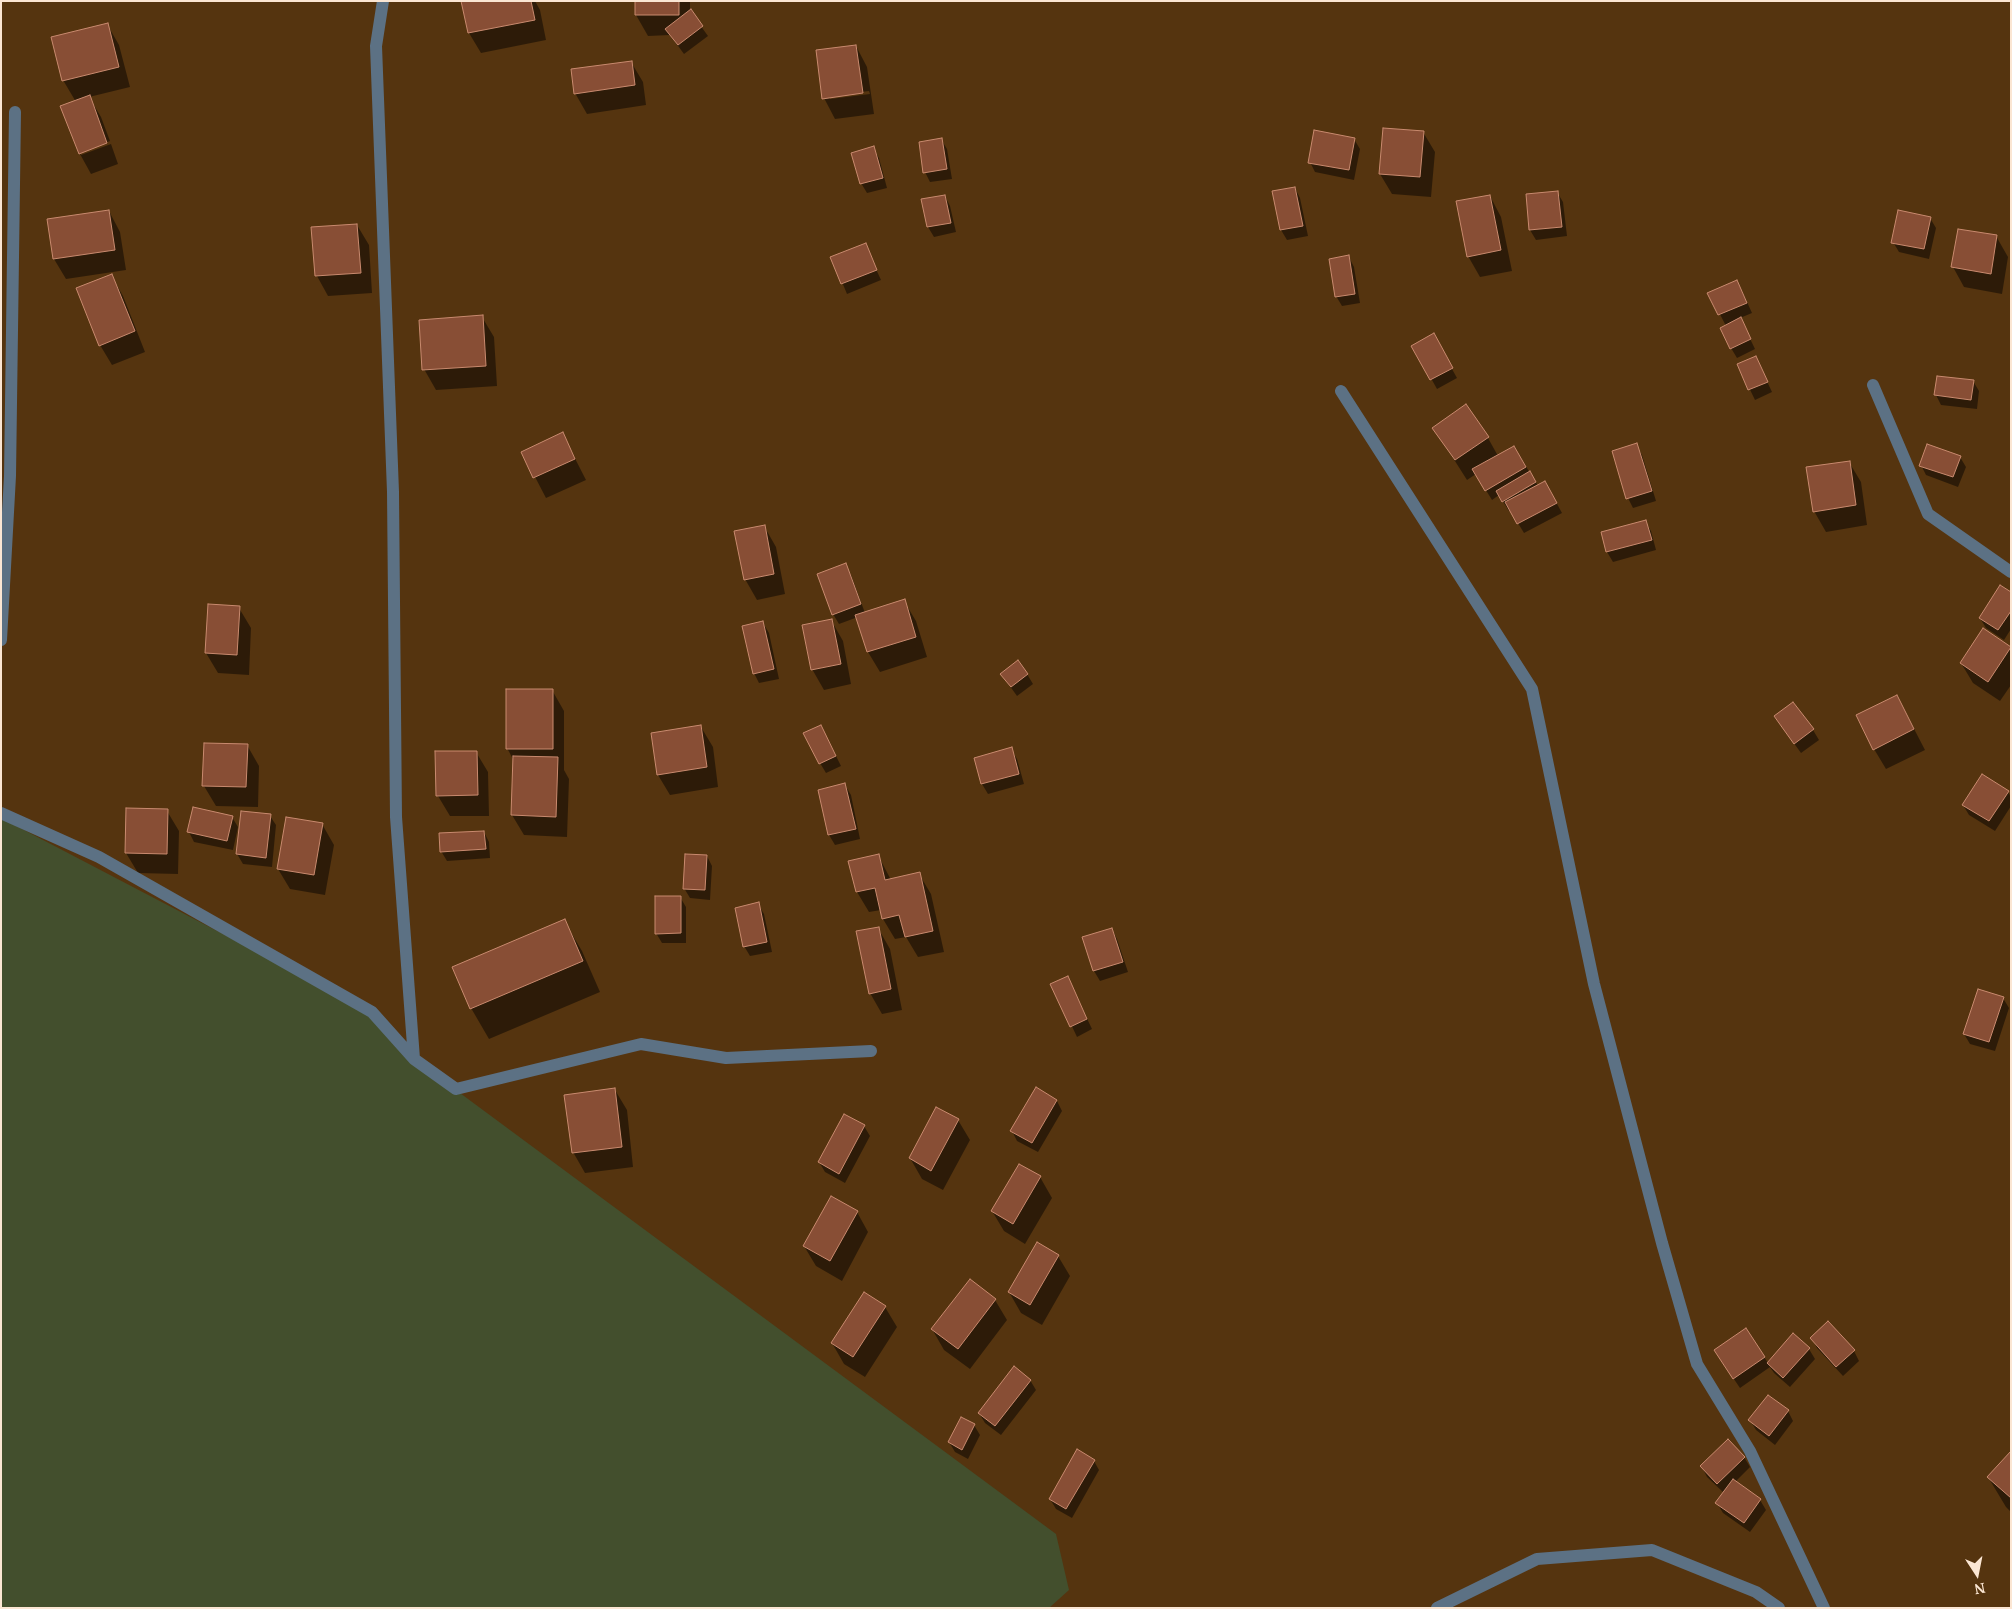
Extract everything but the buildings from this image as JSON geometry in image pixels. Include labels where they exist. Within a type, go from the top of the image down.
[{"type":"street","points":[[383,1],[376,46],[393,492],[396,817],[414,1059]]},
{"type":"street","points":[[1,640],[10,476],[15,112]]},
{"type":"street","points":[[1873,385],[1928,514],[2011,572]]},
{"type":"street","points":[[1341,390],[1532,688],[1594,984],[1662,1243],[1697,1364],[1750,1452],[1824,1608]]},
{"type":"street","points":[[1,813],[99,857],[372,1012],[414,1059],[456,1089],[641,1044],[726,1058],[871,1051]]},
{"type":"street","points":[[1437,1608],[1537,1559],[1652,1550],[1756,1592],[1779,1608]]},
{"type":"green space","points":[[1,818],[372,1012],[414,1059],[1056,1534],[1069,1590],[1049,1608],[1,1608]]}]
